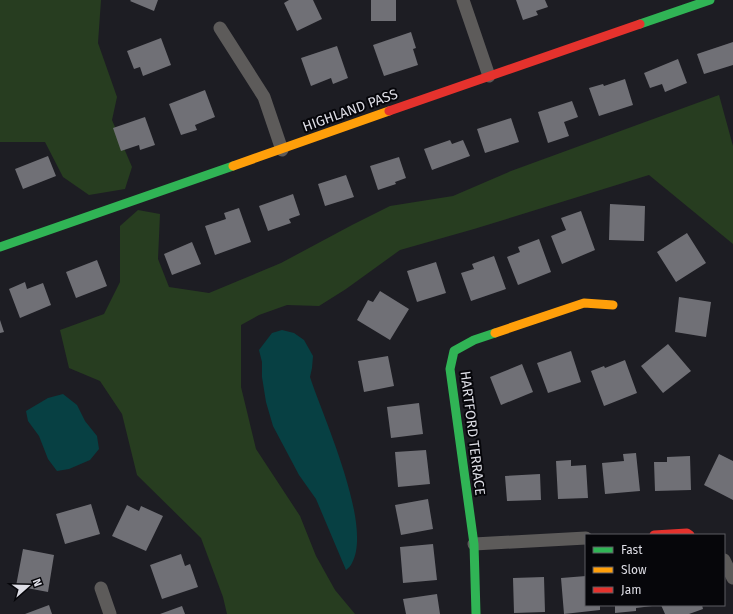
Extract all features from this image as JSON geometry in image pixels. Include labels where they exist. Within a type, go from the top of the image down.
[{"type":"street","points":[[463,0],[489,76]]},
{"type":"street","name":"HIGHLAND PASS","points":[[0,247],[710,0]]},
{"type":"street","points":[[220,28],[264,97],[282,150]]},
{"type":"street","name":"HARTFORD TERRACE","points":[[476,614],[474,544],[450,369],[454,351],[474,340],[584,303],[613,305]]},
{"type":"street","points":[[670,534],[688,534]]},
{"type":"street","points":[[474,544],[585,538]]},
{"type":"street","points":[[725,562],[733,578]]},
{"type":"street","points":[[101,588],[110,614]]},
{"type":"green space","points":[[0,0],[101,0],[98,43],[117,97],[112,120],[132,167],[125,189],[89,195],[63,177],[45,142],[0,142]]},
{"type":"green space","points":[[719,95],[733,146],[733,244],[649,175],[474,229],[400,250],[346,289],[319,306],[287,305],[259,315],[241,325],[241,387],[256,449],[300,516],[316,556],[335,590],[355,614],[227,614],[223,597],[201,538],[137,475],[122,414],[100,381],[69,368],[60,330],[104,314],[120,282],[120,226],[138,210],[160,214],[158,259],[169,287],[209,293],[281,263],[390,206],[453,196],[511,171]]},
{"type":"water","points":[[282,330],[294,333],[304,340],[313,356],[310,377],[344,471],[356,524],[357,546],[352,564],[346,570],[316,499],[299,475],[273,426],[266,402],[262,377],[262,362],[259,350],[272,333]]},
{"type":"water","points":[[63,394],[77,405],[85,421],[97,436],[99,449],[90,460],[69,469],[57,471],[48,459],[39,436],[28,421],[26,411],[48,398]]},
{"type":"building","points":[[158,0],[154,11],[130,1]]},
{"type":"building","points":[[289,0],[313,0],[322,19],[297,31],[284,3]]},
{"type":"building","points":[[371,0],[396,0],[396,21],[371,21]]},
{"type":"building","points":[[516,0],[545,0],[548,7],[536,11],[538,15],[523,20]]},
{"type":"building","points":[[411,32],[416,48],[413,49],[418,65],[384,76],[373,45]]},
{"type":"building","points":[[161,38],[171,65],[143,76],[140,67],[134,69],[127,51]]},
{"type":"building","points":[[733,42],[733,65],[704,74],[697,54]]},
{"type":"building","points":[[337,46],[348,78],[333,84],[331,78],[311,86],[301,58]]},
{"type":"building","points":[[678,59],[687,83],[665,92],[662,84],[650,88],[644,73]]},
{"type":"building","points":[[625,79],[633,105],[599,116],[589,88],[603,84],[604,86]]},
{"type":"building","points":[[205,90],[215,117],[195,125],[197,130],[181,135],[169,104]]},
{"type":"building","points":[[572,101],[578,117],[564,122],[569,136],[548,143],[538,112]]},
{"type":"building","points":[[145,117],[155,145],[140,150],[139,145],[121,151],[113,128]]},
{"type":"building","points":[[511,118],[519,142],[485,153],[477,129]]},
{"type":"building","points":[[450,140],[452,144],[463,140],[470,156],[432,170],[424,149]]},
{"type":"building","points":[[48,156],[56,176],[23,189],[15,169]]},
{"type":"building","points":[[399,157],[406,178],[395,182],[396,184],[378,190],[370,166]]},
{"type":"building","points":[[346,175],[354,197],[325,206],[318,184]]},
{"type":"building","points":[[293,194],[300,215],[289,219],[291,223],[268,231],[259,206]]},
{"type":"building","points":[[610,204],[645,206],[644,241],[609,240]]},
{"type":"building","points":[[239,208],[251,242],[215,255],[205,226],[226,219],[224,213]]},
{"type":"building","points":[[581,211],[595,250],[562,264],[551,236],[566,230],[561,218]]},
{"type":"building","points":[[687,233],[706,263],[676,282],[657,252]]},
{"type":"building","points":[[539,239],[551,272],[518,285],[507,257],[520,252],[518,247]]},
{"type":"building","points":[[192,242],[201,264],[172,275],[164,254]]},
{"type":"building","points":[[494,256],[506,289],[471,301],[461,273],[474,269],[472,264]]},
{"type":"building","points":[[97,260],[107,286],[76,298],[66,272]]},
{"type":"building","points":[[436,262],[446,293],[417,302],[407,271]]},
{"type":"building","points":[[25,282],[27,289],[43,283],[51,305],[20,318],[9,289]]},
{"type":"building","points":[[380,291],[409,309],[390,340],[357,320],[368,300],[373,302]]},
{"type":"building","points":[[679,297],[711,302],[706,337],[675,332]]},
{"type":"building","points":[[0,320],[4,332],[0,333]]},
{"type":"building","points":[[668,344],[691,371],[663,393],[641,366]]},
{"type":"building","points":[[571,351],[581,382],[548,393],[537,363]]},
{"type":"building","points":[[388,356],[394,386],[364,392],[358,361]]},
{"type":"building","points":[[625,360],[637,393],[604,406],[591,371],[604,366],[605,368]]},
{"type":"building","points":[[522,364],[533,392],[501,405],[490,377]]},
{"type":"building","points":[[419,403],[423,434],[391,438],[387,407]]},
{"type":"building","points":[[426,450],[430,484],[398,487],[395,452]]},
{"type":"building","points":[[636,453],[640,491],[605,494],[602,463],[624,461],[623,454]]},
{"type":"building","points":[[719,454],[733,461],[733,500],[704,485]]},
{"type":"building","points":[[690,456],[691,490],[655,491],[654,462],[667,462],[667,457]]},
{"type":"building","points":[[571,460],[571,466],[586,465],[588,498],[558,499],[556,461]]},
{"type":"building","points":[[540,474],[541,500],[507,501],[505,476]]},
{"type":"building","points":[[428,499],[433,529],[401,535],[395,505]]},
{"type":"building","points":[[91,504],[100,534],[65,544],[56,514]]},
{"type":"building","points":[[127,505],[139,511],[141,506],[163,516],[146,551],[112,536]]},
{"type":"building","points":[[433,544],[437,580],[403,583],[400,547]]},
{"type":"building","points":[[23,549],[54,555],[48,592],[16,586]]},
{"type":"building","points":[[181,554],[185,566],[190,564],[198,587],[162,599],[150,565]]},
{"type":"building","points":[[585,576],[585,606],[600,606],[600,610],[564,614],[561,578]]},
{"type":"building","points":[[544,577],[545,612],[514,613],[513,578]]},
{"type":"building","points":[[437,594],[440,614],[406,614],[403,599]]},
{"type":"building","points":[[49,605],[52,614],[25,614]]},
{"type":"building","points":[[182,606],[185,614],[160,614]]},
{"type":"building","points":[[615,606],[652,606],[636,608],[636,611],[615,613]]},
{"type":"building","points":[[661,606],[702,606],[703,609],[689,614],[665,614]]},
{"type":"traffic: fast","points":[[640,24],[710,0]]},
{"type":"traffic: fast","points":[[0,247],[233,166]]},
{"type":"traffic: fast","points":[[476,614],[474,544],[450,369],[454,351],[474,340],[495,333]]},
{"type":"traffic: slow","points":[[233,166],[389,111]]},
{"type":"traffic: slow","points":[[495,333],[584,303],[613,305]]},
{"type":"traffic: jam","points":[[389,111],[640,24]]},
{"type":"traffic: jam","points":[[670,534],[688,534]]}]
